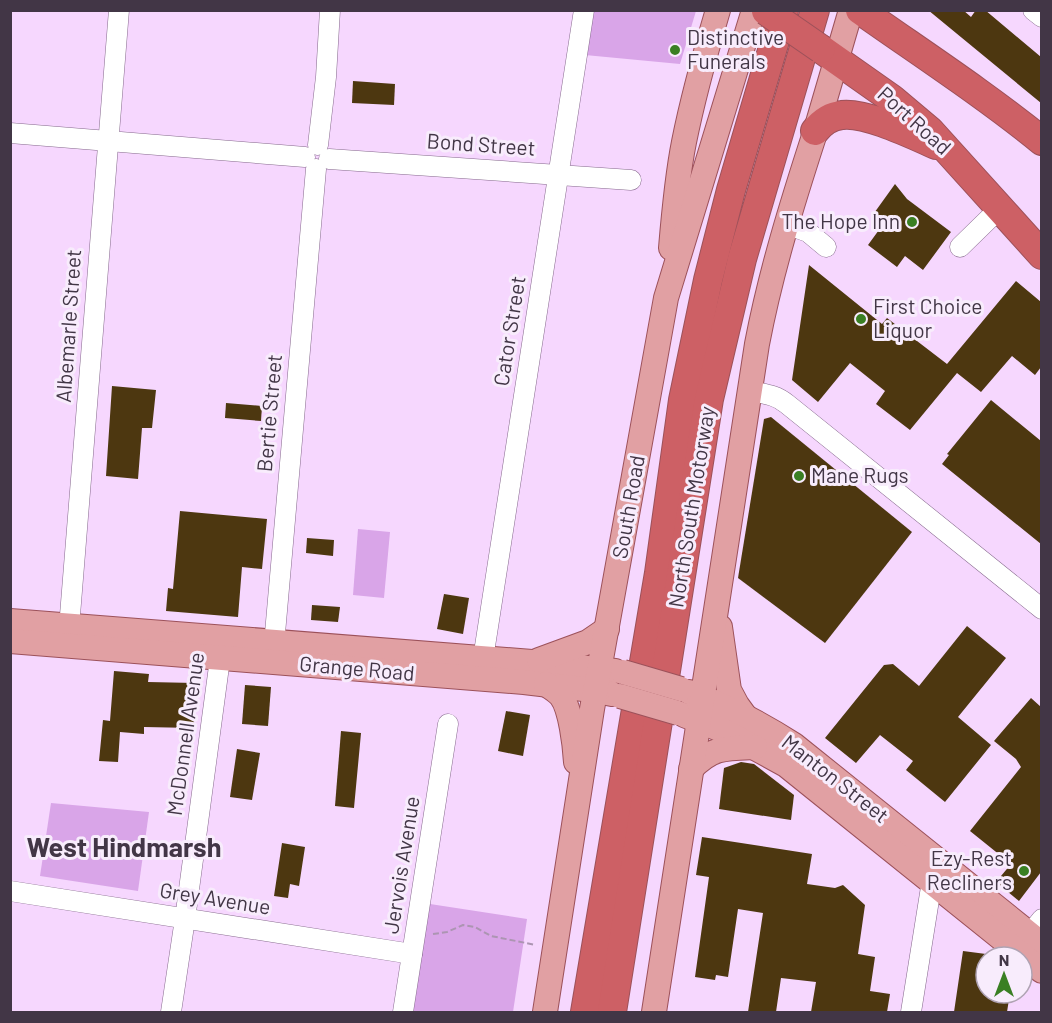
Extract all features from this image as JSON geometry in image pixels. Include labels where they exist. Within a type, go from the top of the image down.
[{"type":"highway","name":"North South Motorway","points":[[585,1012],[659,573],[683,400],[711,269],[731,190],[784,10]]},
{"type":"highway","name":"North South Motorway","points":[[612,1012],[710,399],[742,259],[815,10]]},
{"type":"highway","points":[[860,10],[1021,124],[1041,141]]},
{"type":"highway","name":"Port Road","points":[[765,11],[829,54],[923,124],[949,150],[1041,255]]},
{"type":"highway","points":[[815,132],[822,123],[831,118],[853,115],[898,129],[949,150]]},
{"type":"main road","points":[[666,298],[676,189],[684,143],[700,72],[718,10]]},
{"type":"main road","name":"South Road","points":[[544,1012],[579,792],[606,677],[607,629],[666,298],[754,10]]},
{"type":"main road","points":[[654,1012],[691,769],[690,705],[717,602],[765,300],[815,132],[829,54],[851,10]]},
{"type":"main road","points":[[884,10],[889,25],[910,44]]},
{"type":"main road","points":[[717,602],[728,685],[745,716]]},
{"type":"main road","name":"Grange Road","points":[[10,621],[69,636]]},
{"type":"main road","points":[[532,662],[588,642],[607,629]]},
{"type":"main road","name":"Grange Road","points":[[10,641],[69,636],[176,634],[221,649],[532,662],[606,677],[620,696],[690,705]]},
{"type":"main road","name":"Grange Road","points":[[273,652],[546,684],[606,677]]},
{"type":"main road","name":"Manton Street","points":[[606,677],[690,705],[745,716],[774,732],[801,750],[938,874]]},
{"type":"main road","points":[[546,684],[561,696],[567,708],[576,755],[579,792]]},
{"type":"main road","name":"Manton Street","points":[[690,705],[724,731],[786,765],[868,832],[938,874],[1032,937],[1041,971]]},
{"type":"main road","points":[[691,769],[705,756],[716,750],[755,747]]},
{"type":"street","name":"Albemarle Street","points":[[69,636],[119,10]]},
{"type":"street","name":"Bertie Street","points":[[273,652],[326,77],[330,10]]},
{"type":"street","name":"Cator Street","points":[[483,659],[584,10]]},
{"type":"street","points":[[1034,10],[1041,17]]},
{"type":"street","name":"Bond Street","points":[[10,133],[631,180]]},
{"type":"street","points":[[960,247],[1000,208]]},
{"type":"street","points":[[786,224],[808,232],[826,247]]},
{"type":"street","points":[[750,392],[779,398],[1041,609]]},
{"type":"street","name":"McDonnell Avenue","points":[[171,1012],[221,649]]},
{"type":"street","name":"Jervois Avenue","points":[[403,1012],[448,724]]},
{"type":"street","points":[[911,1012],[938,874]]},
{"type":"street","name":"Grey Avenue","points":[[10,891],[412,954]]},
{"type":"path","points":[[430,933],[447,932],[463,925],[476,927],[491,936],[536,945]]},
{"type":"shaded area","points":[[592,11],[696,11],[680,64],[585,55]]},
{"type":"shaded area","points":[[358,529],[390,532],[384,598],[353,595]]},
{"type":"shaded area","points":[[51,803],[149,812],[138,891],[40,876]]},
{"type":"shaded area","points":[[430,904],[527,919],[513,1012],[412,1012]]},
{"type":"building","points":[[928,10],[963,10],[971,17],[976,10],[985,10],[1041,57],[1041,103]]},
{"type":"building","points":[[353,81],[395,84],[394,105],[352,103]]},
{"type":"building","points":[[895,184],[907,199],[951,232],[923,270],[905,256],[897,267],[868,245],[884,223],[872,216]]},
{"type":"building","points":[[809,265],[882,324],[887,318],[947,364],[1016,281],[1041,302],[1041,367],[1035,375],[1012,356],[981,392],[957,373],[910,430],[876,404],[885,391],[850,363],[818,402],[792,380]]},
{"type":"building","points":[[112,386],[156,390],[152,428],[142,428],[138,479],[106,476]]},
{"type":"building","points":[[991,400],[1041,441],[1041,544],[942,464],[949,455],[947,454]]},
{"type":"building","points":[[226,403],[262,406],[261,421],[225,418]]},
{"type":"building","name":"Mane Rugs","points":[[771,417],[912,532],[825,643],[738,578],[764,419]]},
{"type":"building","points":[[180,511],[267,519],[262,569],[242,567],[238,617],[166,611],[168,588],[173,589]]},
{"type":"building","points":[[307,538],[334,540],[333,556],[306,553]]},
{"type":"building","points":[[444,594],[469,598],[463,634],[437,629]]},
{"type":"building","points":[[312,605],[340,607],[338,622],[311,620]]},
{"type":"building","points":[[967,626],[1006,658],[958,717],[991,745],[945,802],[906,770],[913,761],[880,735],[856,763],[825,738],[884,665],[893,664],[919,686]]},
{"type":"building","points":[[114,671],[149,674],[148,682],[195,683],[194,728],[144,727],[144,734],[120,732],[118,762],[99,761],[103,720],[110,721]]},
{"type":"building","points":[[245,685],[271,687],[268,726],[242,724]]},
{"type":"building","points":[[1031,698],[1041,707],[1041,872],[1019,901],[996,882],[1011,864],[970,831],[1021,767],[1016,759],[994,741]]},
{"type":"building","points":[[506,711],[530,715],[523,756],[498,751]]},
{"type":"building","points":[[341,731],[361,733],[354,808],[335,806]]},
{"type":"building","points":[[237,749],[260,753],[252,800],[230,797]]},
{"type":"building","points":[[741,762],[754,764],[794,795],[791,820],[719,809],[724,768]]},
{"type":"building","points":[[702,837],[812,854],[807,884],[835,888],[843,885],[865,905],[858,954],[875,957],[870,991],[890,994],[887,1012],[811,1012],[816,982],[781,978],[776,1012],[748,1012],[763,913],[738,909],[728,977],[716,975],[715,980],[695,977],[709,877],[696,875]]},
{"type":"building","points":[[282,843],[305,847],[299,886],[290,884],[288,898],[274,896]]},
{"type":"building","points":[[963,951],[974,952],[974,1005],[1008,1005],[1007,1012],[954,1012]]},
{"type":"place","name":"Distinctive Funerals","points":[[675,50]]},
{"type":"place","name":"The Hope Inn","points":[[912,222]]},
{"type":"place","name":"First Choice Liquor","points":[[861,319]]},
{"type":"place","name":"Mane Rugs","points":[[799,476]]},
{"type":"place","name":"Ezy-Rest Recliners","points":[[1024,871]]},
{"type":"district","name":"West Hindmarsh","points":[[124,848]]}]
